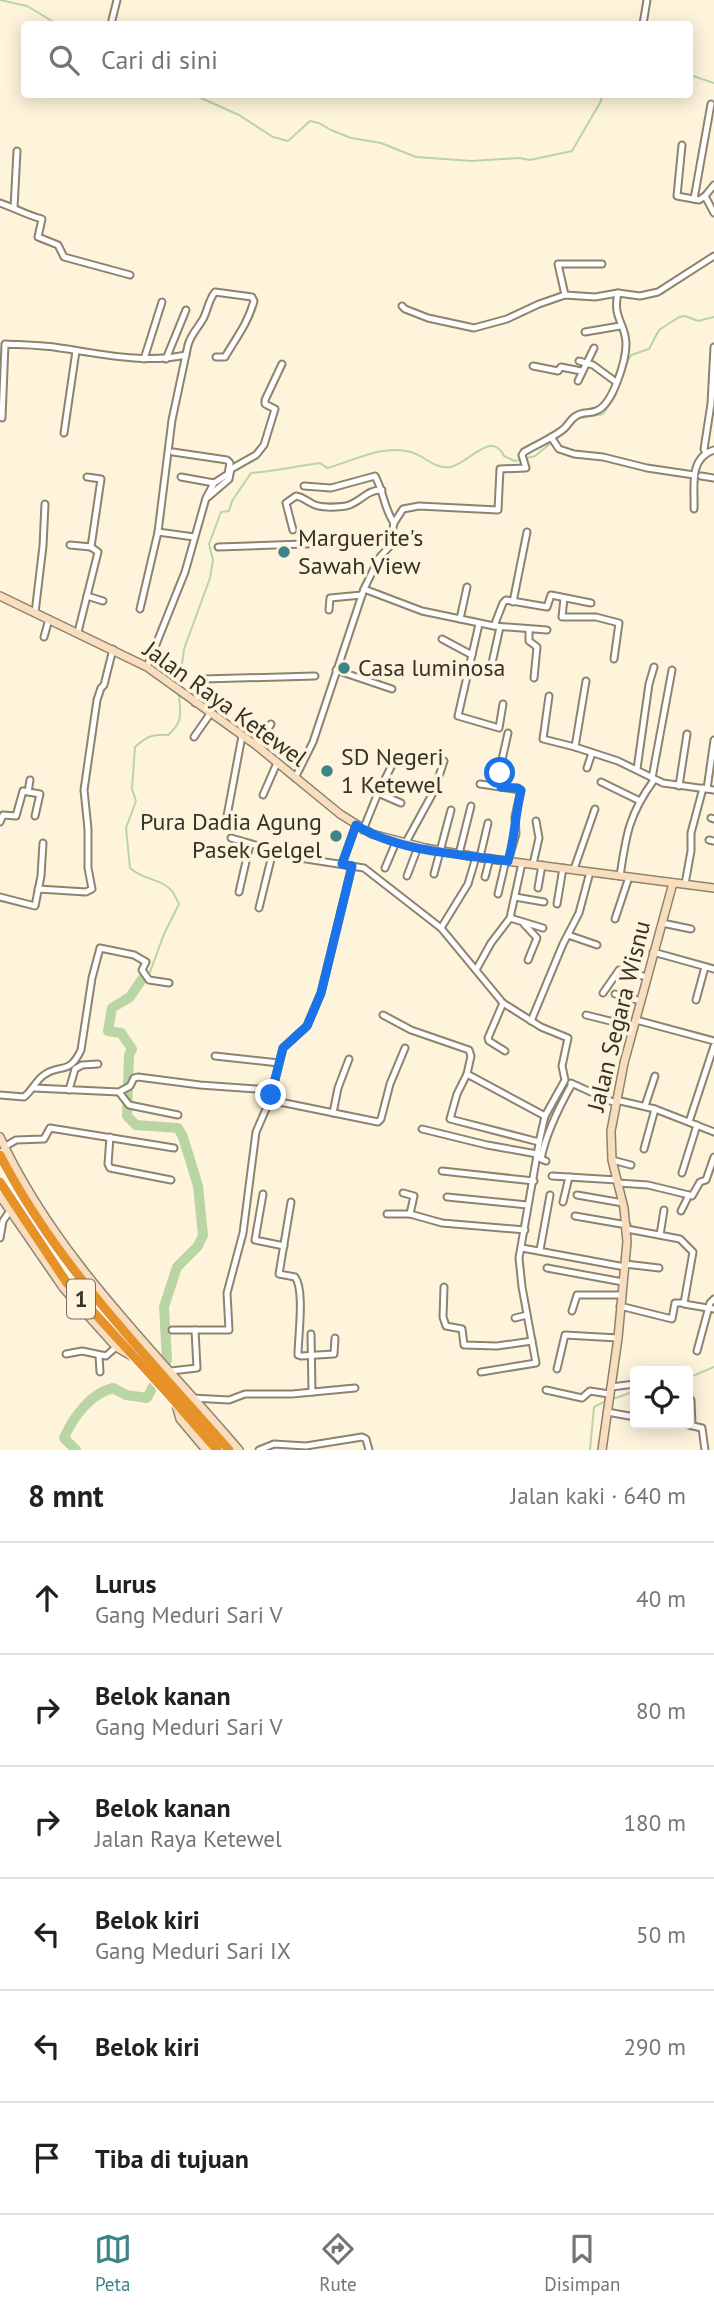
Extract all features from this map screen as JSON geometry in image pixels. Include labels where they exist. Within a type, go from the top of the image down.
[{"type":"highway","name":"1","points":[[2,1151],[18,1190],[38,1220],[145,1359],[163,1388],[178,1398],[216,1450]]},
{"type":"highway","name":"1","points":[[0,1182],[66,1283],[145,1359],[168,1372],[178,1398]]},
{"type":"highway","points":[[29,1228],[38,1220]]},
{"type":"highway","name":"1","points":[[197,1421],[229,1450]]},
{"type":"street","points":[[112,21],[117,0]]},
{"type":"street","points":[[644,21],[648,0]]},
{"type":"street","points":[[694,199],[711,104]]},
{"type":"street","points":[[682,145],[677,195],[701,200],[714,185]]},
{"type":"street","points":[[14,208],[17,151]]},
{"type":"street","points":[[705,195],[714,213]]},
{"type":"street","points":[[0,204],[41,219],[38,237],[58,245],[64,257],[130,275]]},
{"type":"street","points":[[402,306],[428,318],[474,328],[507,319],[565,295],[594,297],[618,293],[640,296],[658,292],[714,256]]},
{"type":"street","points":[[565,295],[558,264],[603,264]]},
{"type":"street","points":[[139,609],[158,532],[172,420],[192,334],[205,316],[208,303],[215,292],[254,298],[243,330],[236,336],[225,357],[216,357]]},
{"type":"street","points":[[295,778],[313,742],[363,592],[379,558],[389,547],[394,523],[401,511],[408,507],[497,511],[500,506],[499,470],[526,468],[523,458],[552,440],[579,413],[601,408],[611,396],[626,354],[625,335],[615,310],[618,293]]},
{"type":"street","points":[[144,359],[162,302]]},
{"type":"street","points":[[166,359],[186,310]]},
{"type":"street","points":[[585,332],[621,327]]},
{"type":"street","points":[[2,418],[3,344],[47,346],[144,359],[186,355]]},
{"type":"street","points":[[706,453],[704,449],[711,404],[714,347]]},
{"type":"street","points":[[578,381],[583,361],[594,348]]},
{"type":"street","points":[[64,433],[76,351]]},
{"type":"street","points":[[583,361],[616,382]]},
{"type":"street","points":[[206,498],[229,479],[231,469],[256,455],[264,445],[275,409],[265,404],[265,400],[282,364]]},
{"type":"street","points":[[533,366],[558,371],[561,367],[581,371]]},
{"type":"street","points":[[552,440],[560,450],[575,454],[694,475]]},
{"type":"street","points":[[694,509],[694,475],[699,460],[714,450]]},
{"type":"street","points":[[148,667],[182,581],[206,498],[214,483],[228,474],[229,461],[173,452]]},
{"type":"street","points":[[304,486],[331,488],[373,476],[377,478],[386,510],[394,523]]},
{"type":"street","points":[[701,476],[714,478]]},
{"type":"street","points":[[87,477],[101,479],[91,547]]},
{"type":"street","points":[[181,477],[214,483]]},
{"type":"street","points":[[293,530],[286,503],[296,496],[318,506],[344,506],[362,499],[371,491],[382,490]]},
{"type":"street","points":[[35,613],[46,504]]},
{"type":"street","points":[[158,532],[194,537]]},
{"type":"street","points":[[513,602],[527,532]]},
{"type":"street","points":[[218,547],[390,541]]},
{"type":"street","points":[[70,545],[91,547],[97,552],[78,632]]},
{"type":"street","points":[[460,619],[467,587]]},
{"type":"street","points":[[328,610],[330,598],[363,592],[417,610],[480,624],[547,630]]},
{"type":"street","points":[[492,663],[504,602],[547,607],[550,595],[591,603]]},
{"type":"street","name":"Jalan Raya Ketewel","points":[[0,596],[148,667],[195,704],[257,746],[360,828],[396,842],[439,851],[714,888]]},
{"type":"street","points":[[87,596],[103,601]]},
{"type":"street","points":[[564,598],[562,617],[596,617],[620,623],[614,659]]},
{"type":"street","points":[[44,637],[49,618]]},
{"type":"street","points":[[480,624],[459,717],[499,729],[503,704]]},
{"type":"street","points":[[529,630],[528,641],[537,647],[534,678]]},
{"type":"street","points":[[442,639],[472,654]]},
{"type":"street","points":[[38,889],[86,892],[92,888],[88,868],[85,790],[97,700],[104,685],[113,649]]},
{"type":"street","points":[[637,769],[649,684],[654,667]]},
{"type":"street","points":[[336,670],[392,689]]},
{"type":"street","points":[[620,876],[629,823],[653,779],[672,670]]},
{"type":"street","points":[[195,704],[203,679],[315,676]]},
{"type":"street","points":[[575,747],[586,681]]},
{"type":"street","points":[[549,696],[542,739],[592,752],[637,769],[653,779],[679,786],[708,789]]},
{"type":"street","points":[[194,737],[210,714]]},
{"type":"street","points":[[257,746],[271,724]]},
{"type":"street","points":[[501,787],[501,764],[508,733]]},
{"type":"street","points":[[679,786],[687,734]]},
{"type":"street","points":[[227,816],[243,736]]},
{"type":"street","points":[[685,884],[691,851],[691,832],[708,789],[714,740]]},
{"type":"street","points":[[587,768],[592,752]]},
{"type":"street","points":[[342,864],[394,761]]},
{"type":"street","points":[[405,844],[434,791],[444,761]]},
{"type":"street","points":[[263,795],[277,763]]},
{"type":"street","points":[[28,792],[30,780]]},
{"type":"street","points":[[601,782],[640,801]]},
{"type":"street","points":[[480,784],[518,788],[521,791],[515,817],[516,834],[498,894]]},
{"type":"street","points":[[0,822],[3,815],[15,817],[22,791],[40,795],[35,816]]},
{"type":"street","points":[[378,793],[401,803]]},
{"type":"street","points":[[459,854],[471,806]]},
{"type":"street","points":[[575,869],[595,809]]},
{"type":"street","points":[[434,874],[451,810]]},
{"type":"street","points":[[533,864],[539,838],[536,821]]},
{"type":"street","points":[[441,928],[468,884],[488,823]]},
{"type":"street","points":[[231,838],[300,858],[362,867],[373,873],[441,928],[503,1003],[531,1021],[568,1038],[562,1066],[565,1080],[545,1116],[519,1258],[536,1364],[481,1372]]},
{"type":"street","points":[[385,868],[396,842]]},
{"type":"street","points":[[0,897],[35,907],[43,843]]},
{"type":"street","points":[[239,892],[250,844]]},
{"type":"street","points":[[407,876],[418,847]]},
{"type":"street","points":[[259,908],[273,851]]},
{"type":"street","points":[[485,877],[490,858]]},
{"type":"street","points":[[476,970],[510,918],[522,863]]},
{"type":"street","points":[[538,888],[542,865]]},
{"type":"street","points":[[172,1330],[229,1330],[229,1280],[243,1233],[256,1132],[270,1100],[284,1046],[307,1026],[321,993],[352,866]]},
{"type":"street","points":[[557,904],[563,868]]},
{"type":"street","points":[[531,1021],[582,904],[590,872]]},
{"type":"street","points":[[615,919],[629,877]]},
{"type":"street","name":"Jalan Segara Wisnu","points":[[602,1450],[618,1338],[627,1227],[612,1160],[611,1138],[615,1101],[673,883]]},
{"type":"street","points":[[515,897],[544,902]]},
{"type":"street","points":[[510,918],[543,928]]},
{"type":"street","points":[[662,923],[691,929]]},
{"type":"street","points":[[524,924],[537,938],[528,960]]},
{"type":"street","points":[[568,935],[597,945]]},
{"type":"street","points":[[0,1095],[24,1097],[43,1075],[66,1069],[77,1059],[100,948],[134,955],[146,962],[142,970],[149,980],[169,983]]},
{"type":"street","points":[[653,953],[714,969]]},
{"type":"street","points":[[696,1000],[705,967]]},
{"type":"street","points":[[604,993],[619,970],[647,977]]},
{"type":"street","points":[[615,994],[641,1001]]},
{"type":"street","points":[[503,1003],[488,1038],[505,1051]]},
{"type":"street","points":[[383,1015],[411,1030],[469,1050],[471,1056],[467,1074],[457,1094],[450,1120],[539,1142]]},
{"type":"street","points":[[586,1015],[714,1043],[689,1122]]},
{"type":"street","points":[[270,1100],[380,1121],[390,1084],[405,1048]]},
{"type":"street","points":[[215,1056],[279,1062]]},
{"type":"street","points":[[333,1113],[338,1088],[349,1059]]},
{"type":"street","points":[[69,1090],[75,1069],[82,1065],[98,1064]]},
{"type":"street","points":[[467,1074],[545,1116]]},
{"type":"street","points":[[645,1106],[655,1076]]},
{"type":"street","points":[[34,1088],[120,1091],[130,1086],[134,1078],[138,1077],[272,1090]]},
{"type":"street","points":[[565,1080],[615,1101],[645,1106],[714,1130]]},
{"type":"street","points":[[546,1161],[541,1159],[544,1147],[560,1104],[572,1084]]},
{"type":"street","points":[[120,1091],[128,1104],[178,1115]]},
{"type":"street","points":[[644,1149],[655,1109]]},
{"type":"street","points":[[682,1173],[698,1125]]},
{"type":"street","points":[[2,1151],[16,1140],[44,1139],[49,1128],[174,1148]]},
{"type":"street","points":[[422,1129],[537,1154]]},
{"type":"street","points":[[110,1137],[110,1168],[171,1180]]},
{"type":"street","points":[[0,1138],[2,1151],[62,1244],[145,1359]]},
{"type":"street","points":[[552,1176],[583,1176],[648,1185],[692,1196],[699,1182],[706,1180],[714,1157]]},
{"type":"street","points":[[612,1160],[631,1165]]},
{"type":"street","points":[[442,1171],[534,1181]]},
{"type":"street","points":[[563,1202],[569,1178]]},
{"type":"street","points":[[403,1193],[414,1196],[410,1214]]},
{"type":"street","points":[[262,1195],[255,1240],[284,1246]]},
{"type":"street","points":[[540,1251],[550,1195]]},
{"type":"street","points":[[577,1195],[623,1203]]},
{"type":"street","points":[[681,1211],[689,1195]]},
{"type":"street","points":[[0,1196],[64,1289],[124,1354],[145,1359]]},
{"type":"street","points":[[447,1197],[527,1205]]},
{"type":"street","points":[[291,1202],[279,1274],[295,1277],[299,1284],[301,1314],[298,1355],[334,1354],[335,1338]]},
{"type":"street","points":[[660,1235],[664,1210]]},
{"type":"street","points":[[0,1238],[3,1221],[9,1212]]},
{"type":"street","points":[[387,1214],[410,1214],[442,1223],[525,1230]]},
{"type":"street","points":[[575,1216],[680,1239],[692,1250],[684,1304]]},
{"type":"street","points":[[522,1248],[659,1268]]},
{"type":"street","points":[[547,1268],[623,1282]]},
{"type":"street","points":[[444,1287],[443,1317],[446,1326],[462,1329],[464,1345],[497,1346],[531,1341]]},
{"type":"street","points":[[572,1311],[577,1294],[622,1295]]},
{"type":"street","points":[[697,1351],[714,1299]]},
{"type":"street","points":[[620,1306],[671,1319],[675,1303],[711,1309]]},
{"type":"street","points":[[515,1318],[527,1315]]},
{"type":"street","points":[[168,1372],[197,1368],[195,1330]]},
{"type":"street","points":[[310,1334],[312,1392]]},
{"type":"street","points":[[557,1369],[565,1335],[618,1338]]},
{"type":"street","points":[[66,1354],[82,1351],[106,1356],[116,1347]]},
{"type":"street","points":[[99,1356],[100,1372]]},
{"type":"street","points":[[168,1372],[239,1450]]},
{"type":"street","points":[[546,1390],[582,1398],[590,1391],[610,1391],[630,1385]]},
{"type":"street","points":[[206,1450],[180,1419],[178,1398],[229,1400],[245,1394],[355,1388]]},
{"type":"street","points":[[607,1412],[630,1416]]},
{"type":"street","points":[[693,1425],[702,1428],[705,1434],[705,1450]]},
{"type":"street","points":[[705,1434],[714,1435]]},
{"type":"street","points":[[259,1450],[274,1444],[306,1446],[362,1437],[366,1439],[369,1450]]},
{"type":"waterway","points":[[0,0],[27,6],[52,21]]},
{"type":"waterway","points":[[693,76],[714,83]]},
{"type":"waterway","points":[[201,98],[239,115],[273,137],[288,141],[310,121],[351,138],[381,143],[416,157],[472,161],[519,158],[530,160],[572,151],[601,98]]},
{"type":"waterway","points":[[624,369],[631,355],[649,349],[659,330],[679,317],[685,316],[698,321],[714,317]]},
{"type":"waterway","points":[[570,426],[576,419],[603,414],[615,397],[621,378]]},
{"type":"waterway","points":[[179,686],[184,649],[210,578],[213,560],[209,544],[221,512],[229,511],[232,501],[251,473],[320,463],[327,468],[389,450],[411,452],[439,466],[450,467],[486,447],[493,446],[515,461],[535,456],[566,431]]},
{"type":"waterway","points":[[150,972],[179,904],[173,892],[162,883],[130,868],[126,828],[136,801],[132,789],[135,747],[154,735],[168,735],[177,726],[180,717],[179,695]]},
{"type":"waterway","points":[[76,1450],[64,1438],[72,1422],[90,1400],[113,1388],[126,1395],[147,1398],[167,1360],[164,1307],[177,1267],[198,1246],[203,1235],[198,1186],[178,1128],[136,1125],[127,1116],[129,1055],[132,1049],[121,1033],[108,1031],[112,1008],[130,997],[142,979]]},
{"type":"waterway","points":[[693,1376],[714,1367]]},
{"type":"waterway","points":[[613,1399],[630,1393]]},
{"type":"waterway","points":[[590,1450],[594,1407],[604,1402]]},
{"type":"place","name":"Marguerite's Sawah View","points":[[284,552]]},
{"type":"place","name":"Casa luminosa","points":[[344,668]]},
{"type":"place","name":"SD Negeri 1 Ketewel","points":[[327,771]]},
{"type":"place","name":"Pura Dadia Agung Pasek Gelgel","points":[[336,836]]},
{"type":"route","points":[[271,1095],[283,1048],[307,1026],[321,993],[352,866],[342,864],[356,825],[394,841],[508,861],[516,834],[515,817],[521,789],[501,787],[500,773]]}]
